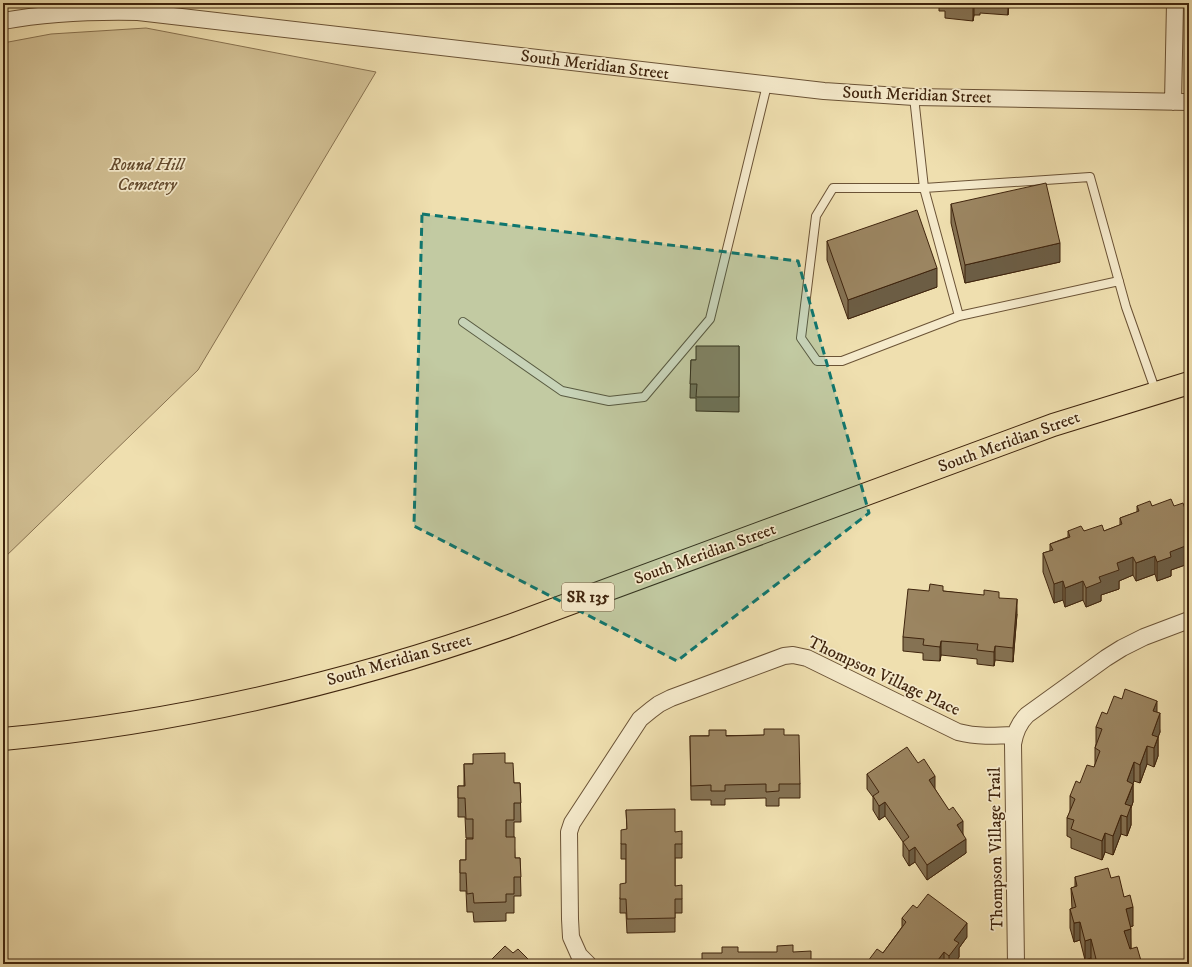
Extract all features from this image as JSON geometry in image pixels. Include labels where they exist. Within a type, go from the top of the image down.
[{"type":"main road","name":"South Meridian Street","points":[[3,739],[103,727],[202,710],[308,687],[397,663],[512,625],[1053,425],[1189,383]]},
{"type":"street","points":[[1172,102],[1175,3]]},
{"type":"street","name":"South Meridian Street","points":[[3,21],[33,16],[70,13],[147,13],[824,91],[914,96],[1189,102]]},
{"type":"street","points":[[1015,735],[1021,722],[1027,714],[1106,658],[1122,648],[1189,620]]},
{"type":"street","name":"Thompson Village Place","points":[[588,964],[579,954],[571,937],[569,832],[572,823],[640,719],[659,704],[671,698],[784,656],[793,655],[807,658],[958,732],[986,737],[1015,735]]},
{"type":"street","name":"Thompson Village Trail","points":[[1015,735],[1013,744],[1016,964]]},
{"type":"lane","points":[[463,322],[562,391],[609,401],[644,397],[710,318],[767,85]]},
{"type":"lane","points":[[914,96],[924,188],[959,316]]},
{"type":"lane","points":[[1119,281],[959,316],[842,361],[817,361],[801,338],[816,216],[834,188],[924,188],[1090,177],[1119,281],[1126,307],[1156,392]]},
{"type":"highlighted area","points":[[422,214],[798,261],[869,513],[677,661],[414,526]]},
{"type":"green space","name":"Round Hill Cemetery","points":[[146,28],[376,72],[198,370],[3,559],[3,43],[51,34]]},
{"type":"building","points":[[945,3],[974,3],[973,6]]},
{"type":"building","points":[[1046,183],[1060,243],[965,265],[951,204]]},
{"type":"building","points":[[917,210],[937,268],[848,300],[827,241]]},
{"type":"building","points":[[696,346],[739,346],[739,397],[696,397],[697,384],[690,384],[691,360],[696,360]]},
{"type":"building","points":[[1171,499],[1174,506],[1183,503],[1189,520],[1189,537],[1186,538],[1188,545],[1170,552],[1171,557],[1157,562],[1155,556],[1136,563],[1133,557],[1117,563],[1119,570],[1099,577],[1101,582],[1086,588],[1083,581],[1065,588],[1063,581],[1054,584],[1043,553],[1053,550],[1050,544],[1070,537],[1068,531],[1081,526],[1084,531],[1102,525],[1104,531],[1122,524],[1120,518],[1139,511],[1137,506],[1150,501],[1152,506]]},
{"type":"building","points":[[930,584],[943,586],[943,591],[984,595],[984,590],[999,592],[999,598],[1017,599],[1013,648],[995,646],[994,652],[977,650],[978,644],[941,641],[940,647],[923,645],[924,639],[903,637],[908,589],[929,591]]},
{"type":"building","points":[[1125,689],[1157,701],[1153,711],[1160,713],[1152,735],[1158,737],[1154,748],[1147,746],[1140,765],[1134,762],[1127,781],[1133,784],[1125,804],[1131,806],[1127,817],[1121,815],[1113,836],[1105,833],[1102,841],[1071,829],[1074,820],[1067,818],[1075,799],[1070,796],[1076,781],[1080,783],[1087,765],[1094,767],[1100,751],[1095,748],[1102,729],[1096,727],[1102,712],[1107,714],[1114,696],[1122,699]]},
{"type":"building","points":[[764,729],[784,729],[784,735],[799,735],[800,784],[779,784],[779,791],[766,792],[766,784],[725,785],[725,791],[711,791],[711,785],[691,786],[690,736],[709,736],[709,730],[726,730],[726,736],[764,735]]},
{"type":"building","points":[[907,747],[918,763],[924,759],[935,776],[929,780],[949,810],[953,807],[963,821],[957,825],[966,839],[927,865],[915,847],[909,851],[903,842],[909,837],[885,802],[879,806],[873,796],[879,792],[867,774]]},
{"type":"building","points":[[505,753],[505,763],[513,763],[514,783],[520,783],[521,803],[514,803],[514,820],[506,820],[506,837],[515,837],[515,858],[520,858],[521,877],[514,877],[514,894],[506,894],[506,902],[474,903],[473,893],[467,894],[466,873],[460,873],[460,860],[466,860],[466,839],[473,839],[473,819],[466,819],[465,798],[458,798],[458,786],[465,786],[464,764],[473,764],[473,754]]},
{"type":"building","points":[[675,809],[675,832],[682,831],[682,844],[675,844],[675,886],[682,885],[682,899],[675,899],[675,918],[627,919],[626,899],[620,899],[620,884],[626,883],[626,844],[621,844],[621,830],[627,829],[626,810]]},
{"type":"building","points":[[1108,868],[1111,878],[1119,876],[1124,897],[1130,895],[1133,907],[1126,909],[1131,929],[1124,931],[1130,949],[1137,947],[1142,964],[1090,964],[1089,961],[1096,959],[1091,939],[1085,941],[1080,922],[1074,923],[1070,909],[1076,907],[1071,888],[1077,886],[1075,877]]},
{"type":"building","points":[[928,894],[967,923],[954,940],[959,943],[949,956],[944,952],[935,964],[872,964],[868,961],[877,949],[883,953],[906,922],[902,918],[913,905],[917,908]]},
{"type":"building","points":[[793,945],[793,952],[811,951],[811,964],[702,964],[702,953],[722,953],[722,947],[738,947],[738,952],[777,952],[777,946]]},
{"type":"building","points":[[505,946],[513,953],[518,949],[533,964],[487,964]]}]
